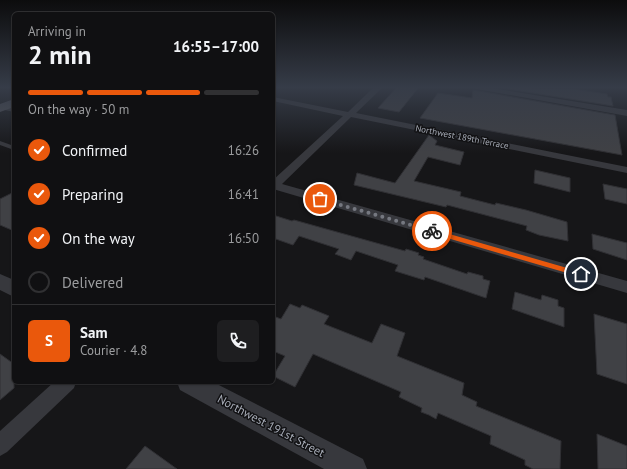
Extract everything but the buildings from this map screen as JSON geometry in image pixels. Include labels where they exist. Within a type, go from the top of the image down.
[{"type":"street","name":"Northwest 189th Terrace","points":[[319,109],[627,170]]},
{"type":"street","points":[[275,183],[355,109]]},
{"type":"street","points":[[602,109],[627,113]]},
{"type":"street","points":[[275,186],[627,288]]},
{"type":"street","points":[[0,281],[12,288]]},
{"type":"street","points":[[0,446],[64,384]]},
{"type":"street","name":"Northwest 191st Street","points":[[194,384],[324,458],[353,469]]},
{"type":"lane","points":[[0,143],[12,147]]},
{"type":"way so far","points":[[320,199],[432,231]]},
{"type":"route","points":[[432,231],[581,274]]}]
